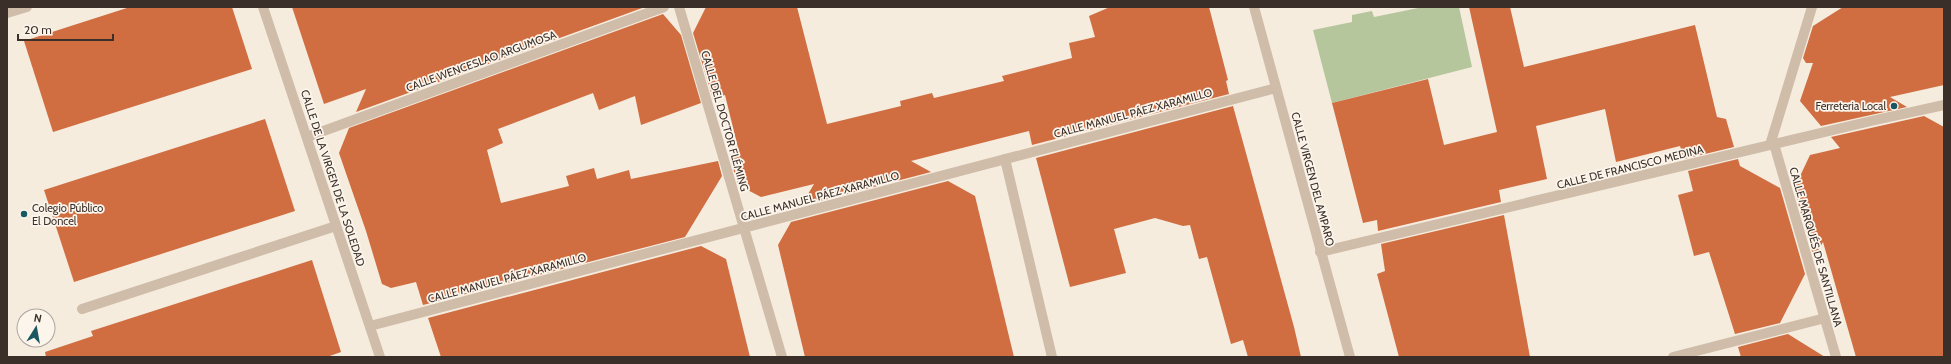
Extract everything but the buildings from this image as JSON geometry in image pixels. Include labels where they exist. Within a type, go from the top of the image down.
[{"type":"street","points":[[7,13],[27,7]]},
{"type":"street","name":"CALLE DE LA VIRGEN DE LA SOLEDAD","points":[[263,7],[380,357]]},
{"type":"street","name":"CALLE WENCESLAO ARGUMOSA","points":[[307,137],[664,7]]},
{"type":"street","name":"CALLE DEL DOCTOR FLÉMING","points":[[679,7],[782,357]]},
{"type":"street","name":"CALLE VIRGEN DEL AMPARO","points":[[1254,7],[1350,357]]},
{"type":"street","points":[[1772,144],[1812,7]]},
{"type":"street","name":"CALLE MANUEL PÁEZ XARAMILLO","points":[[370,326],[744,229],[1276,88]]},
{"type":"street","name":"CALLE DE FRANCISCO MEDINA","points":[[1320,252],[1772,144],[1944,105]]},
{"type":"street","name":"CALLE MARQUÉS DE SANTILLANA","points":[[1772,144],[1836,357]]},
{"type":"street","points":[[1005,159],[1052,357]]},
{"type":"street","points":[[82,309],[336,226]]},
{"type":"street","points":[[1673,357],[1825,318]]},
{"type":"green space","points":[[1423,7],[1459,7],[1472,67],[1332,103],[1313,30],[1352,22],[1352,15],[1372,11],[1374,17]]},
{"type":"place","name":"Ferreteria Local","points":[[1894,106]]},
{"type":"place","name":"Colegio Público El Doncel","points":[[24,214]]}]
